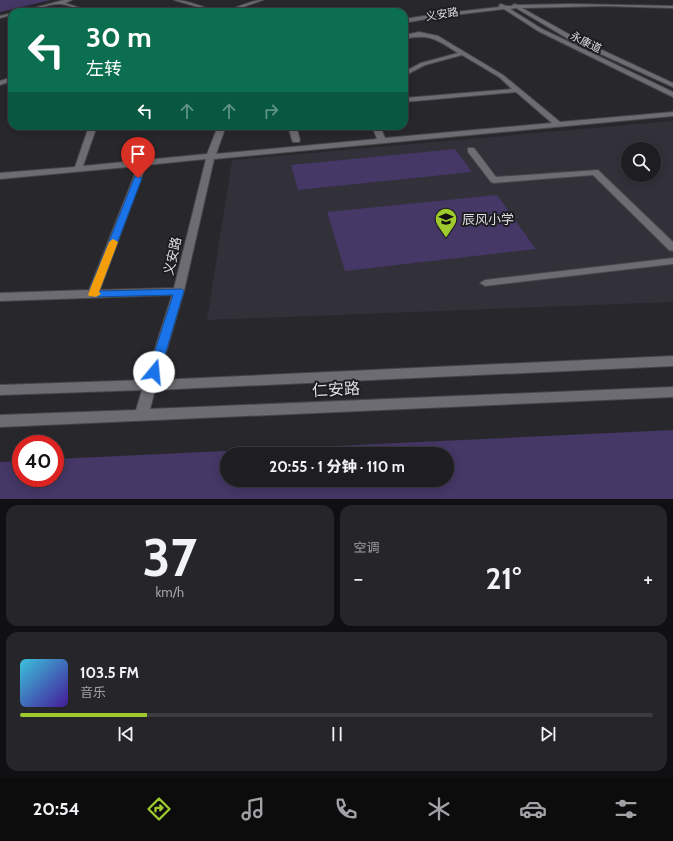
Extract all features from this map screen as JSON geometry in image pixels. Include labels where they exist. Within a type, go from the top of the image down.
[{"type":"street","points":[[38,8],[70,0]]},
{"type":"street","points":[[176,0],[205,8]]},
{"type":"street","points":[[236,8],[261,0]]},
{"type":"street","name":"永康道","points":[[495,0],[540,30],[575,49],[673,95]]},
{"type":"street","name":"永康道","points":[[508,0],[541,22],[577,41],[673,85]]},
{"type":"street","points":[[60,3],[77,8]]},
{"type":"street","name":"义安路","points":[[408,19],[441,13],[515,5],[611,4],[673,7]]},
{"type":"street","points":[[408,36],[428,34],[464,53],[501,76],[559,125]]},
{"type":"street","points":[[408,72],[428,63],[464,53]]},
{"type":"street","points":[[408,100],[519,90]]},
{"type":"street","points":[[0,176],[210,158],[673,114]]},
{"type":"street","points":[[78,169],[92,130]]},
{"type":"street","name":"义安路","points":[[141,415],[179,291],[210,158],[220,130]]},
{"type":"street","points":[[293,130],[296,140]]},
{"type":"street","points":[[378,130],[382,141]]},
{"type":"street","points":[[470,150],[494,180],[596,172],[673,248]]},
{"type":"street","points":[[93,294],[143,163]]},
{"type":"street","points":[[486,283],[673,261]]},
{"type":"street","points":[[0,297],[179,291]]},
{"type":"street","name":"仁安路","points":[[0,390],[150,385],[673,361]]},
{"type":"street","name":"仁安路","points":[[0,422],[673,392]]},
{"type":"shaded area","points":[[0,0],[51,0],[17,8],[8,8],[8,10],[0,12]]},
{"type":"shaded area","name":"辰风小学","points":[[673,121],[673,302],[207,320],[232,160]]},
{"type":"shaded area","points":[[455,149],[472,172],[298,190],[291,165]]},
{"type":"shaded area","points":[[497,195],[536,249],[345,271],[327,212]]},
{"type":"shaded area","points":[[673,430],[673,499],[0,499],[0,462],[12,461],[12,487],[64,487],[64,459],[220,451],[220,487],[454,487],[454,447],[311,447]]},
{"type":"slow traffic","points":[[96,294],[93,294],[113,242]]},
{"type":"place","name":"辰风小学","points":[[446,238]]},
{"type":"route","points":[[138,178],[93,294],[179,291],[154,372]]}]
